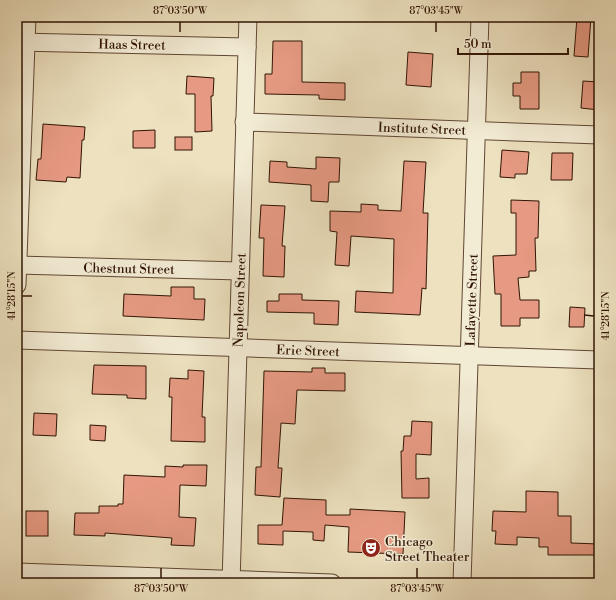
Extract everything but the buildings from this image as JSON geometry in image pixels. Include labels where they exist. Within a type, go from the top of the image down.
[{"type":"street","points":[[17,285],[22,42],[27,17]]},
{"type":"street","name":"Napoleon Street","points":[[231,581],[248,17]]},
{"type":"street","name":"Lafayette Street","points":[[462,583],[480,17]]},
{"type":"street","name":"Haas Street","points":[[22,42],[247,47]]},
{"type":"street","name":"Institute Street","points":[[244,122],[599,135]]},
{"type":"street","name":"Chestnut Street","points":[[17,265],[240,271]]},
{"type":"street","name":"Erie Street","points":[[17,340],[599,360]]},
{"type":"street","points":[[17,572],[231,581],[332,583]]},
{"type":"place","name":"Chicago Street Theater","points":[[371,548]]}]
